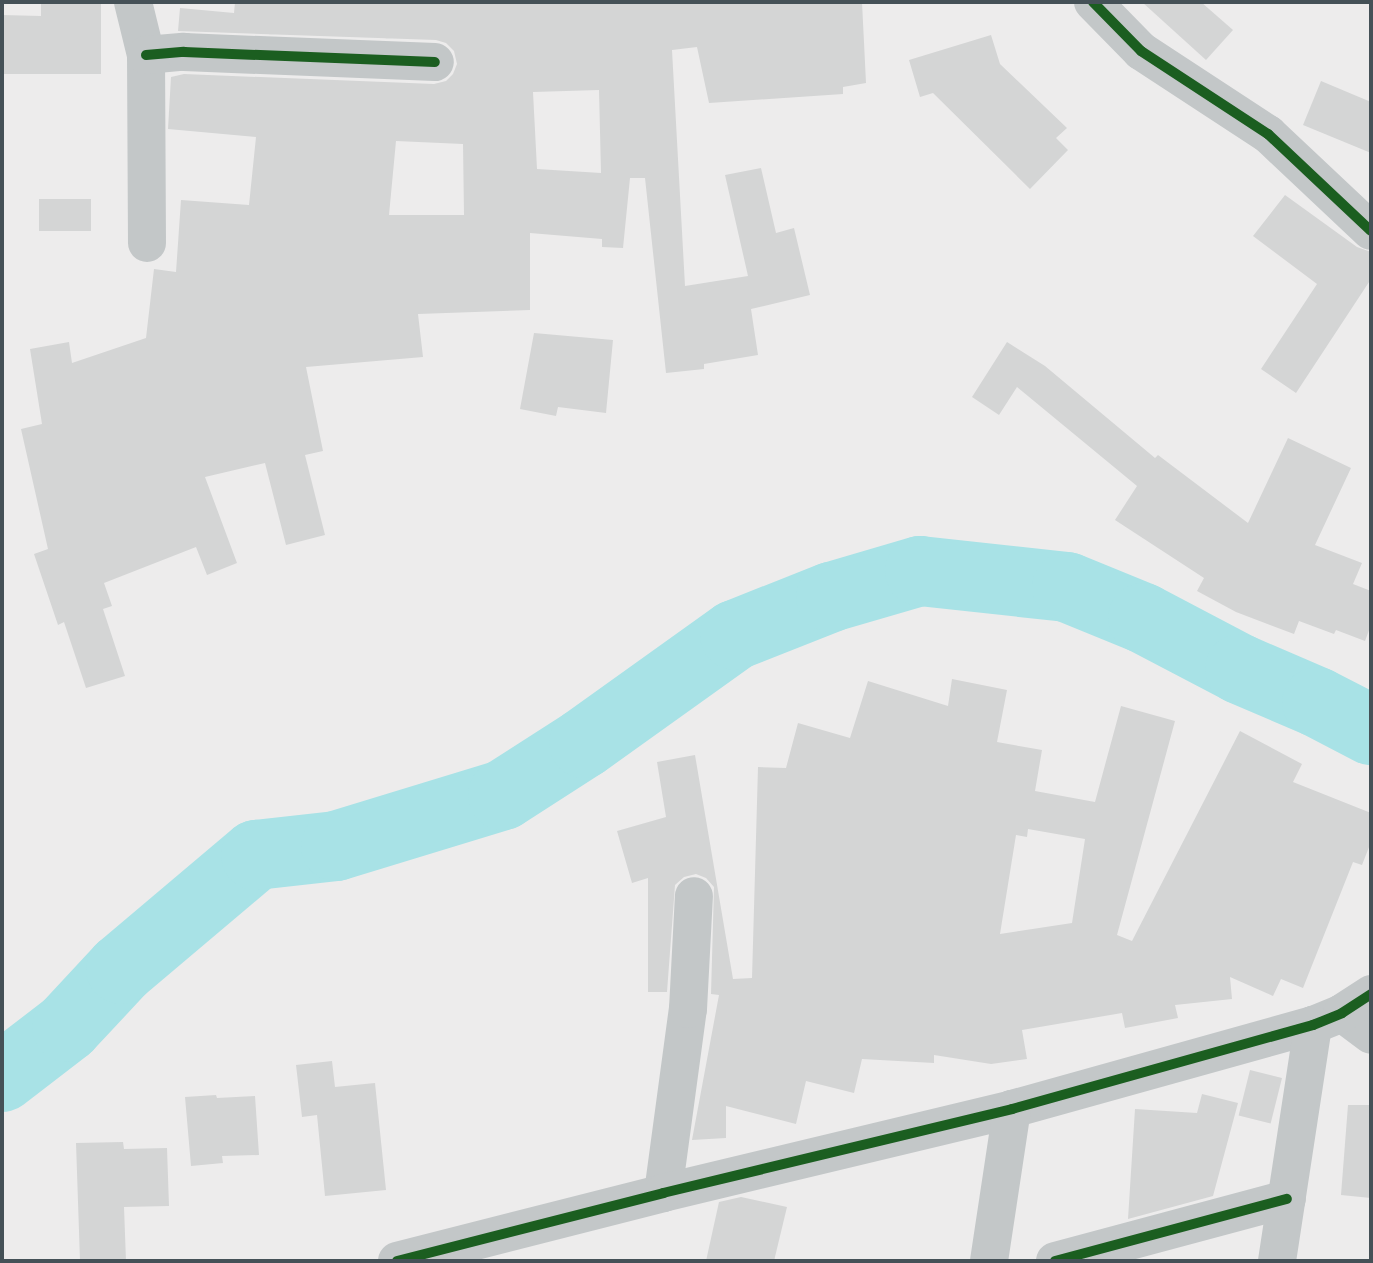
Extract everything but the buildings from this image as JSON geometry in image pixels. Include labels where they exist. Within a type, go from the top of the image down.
[{"type":"street","points":[[133,2],[146,55],[148,243]]},
{"type":"street","points":[[1093,2],[1141,51],[1268,134],[1371,231]]},
{"type":"street","points":[[146,55],[184,52],[435,62]]},
{"type":"street","points":[[663,1193],[688,1009],[694,896]]},
{"type":"street","points":[[397,1261],[663,1193],[1012,1109],[1349,1017]]},
{"type":"street","points":[[1277,1261],[1287,1199],[1349,1017]]},
{"type":"street","points":[[989,1261],[1012,1109]]},
{"type":"street","points":[[1055,1261],[1287,1199]]},
{"type":"waterway","points":[[2,1077],[67,1027],[121,969],[256,855],[336,846],[503,795],[584,743],[735,635],[831,597],[920,571],[1067,587],[1143,618],[1240,669],[1317,702],[1371,730]]},
{"type":"cycle path","points":[[1093,2],[1141,51],[1268,134],[1371,231]]},
{"type":"cycle path","points":[[146,55],[184,52],[435,62]]},
{"type":"cycle path","points":[[397,1261],[663,1193],[1012,1109],[1313,1025],[1342,1013],[1371,994]]},
{"type":"cycle path","points":[[1055,1261],[1287,1199]]}]
